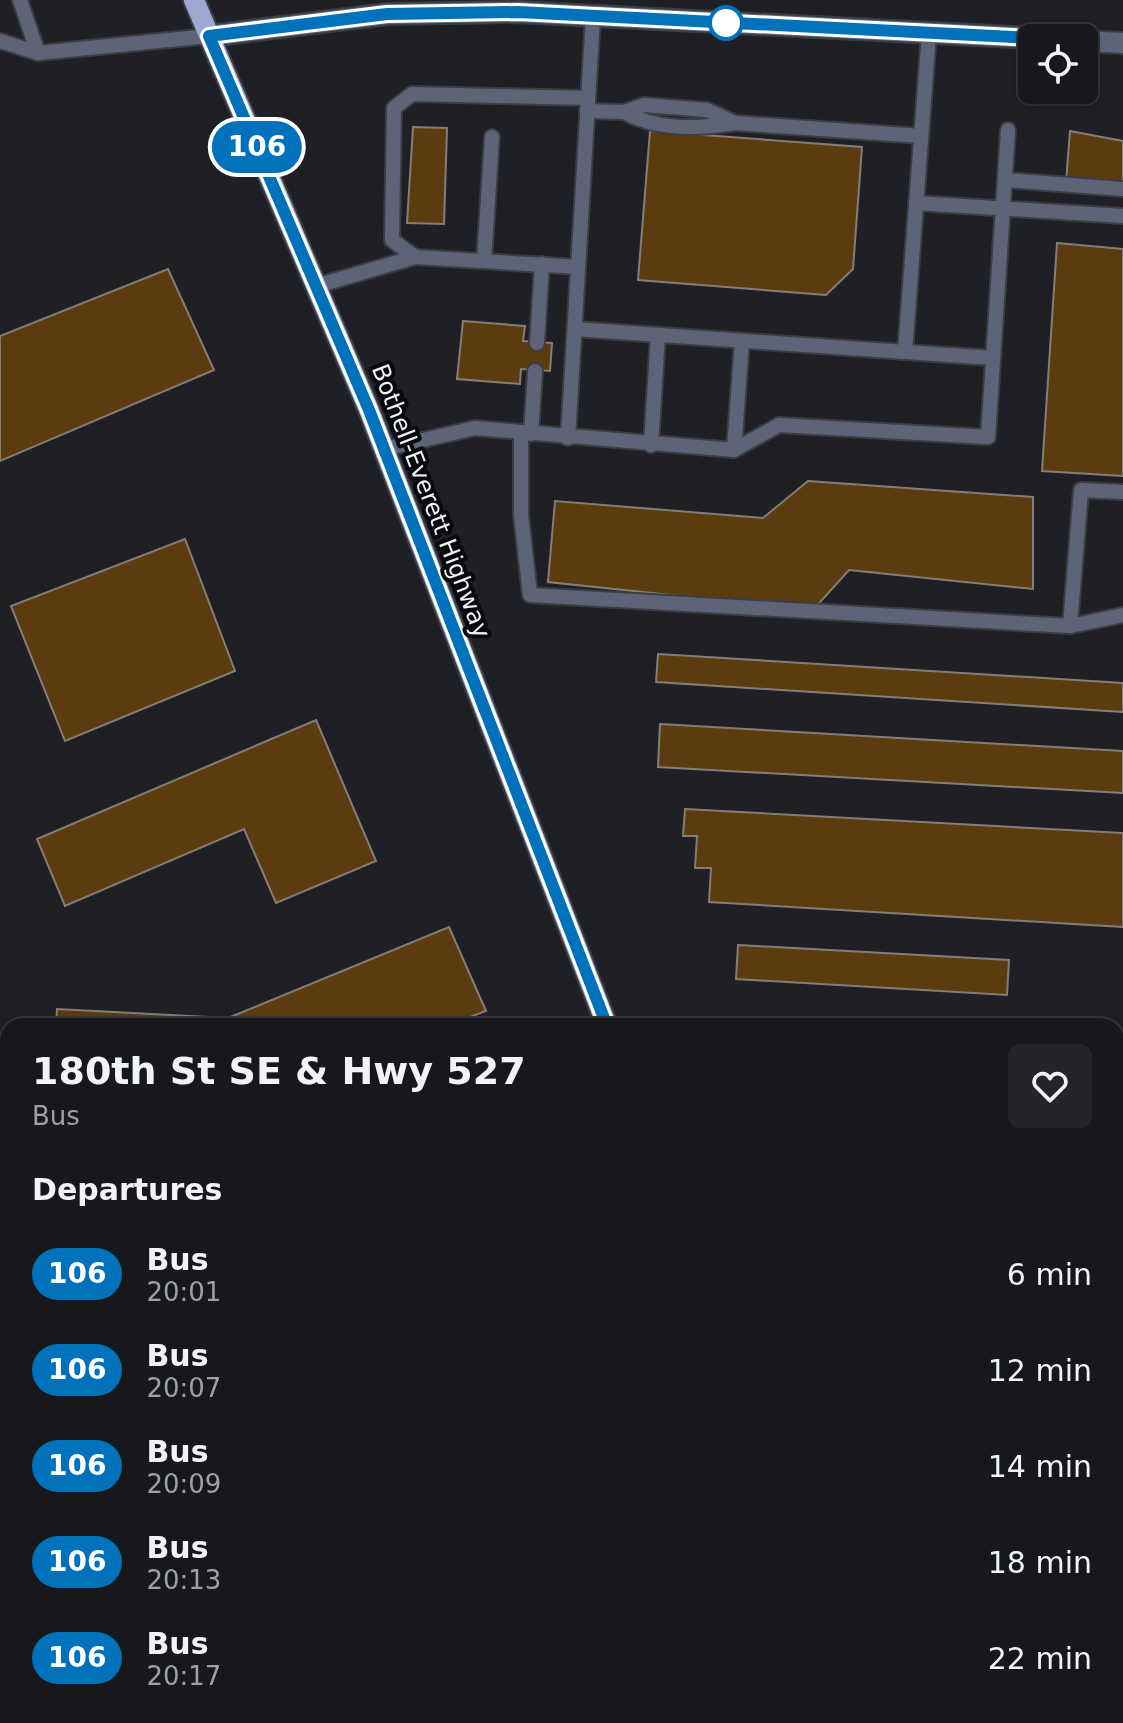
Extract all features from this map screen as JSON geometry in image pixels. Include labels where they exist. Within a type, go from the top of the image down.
[{"type":"main road","name":"Bothell-Everett Highway","points":[[194,0],[384,449],[604,1018]]},
{"type":"street","points":[[209,36],[387,14],[518,12],[1018,37]]},
{"type":"street","points":[[1098,42],[1123,43]]},
{"type":"lane","points":[[20,0],[38,53]]},
{"type":"lane","points":[[568,438],[593,16]]},
{"type":"lane","points":[[905,352],[929,33]]},
{"type":"lane","points":[[0,41],[38,53],[209,36]]},
{"type":"lane","points":[[415,257],[392,240],[394,108],[412,94],[588,104],[624,112],[644,105],[707,110],[735,123],[921,136]]},
{"type":"lane","points":[[384,449],[475,428],[734,450],[779,425],[988,437],[1008,130]]},
{"type":"lane","points":[[484,261],[492,137]]},
{"type":"lane","points":[[1005,180],[1123,189]]},
{"type":"lane","points":[[916,203],[1123,216]]},
{"type":"lane","points":[[316,286],[415,257],[578,267]]},
{"type":"lane","points":[[537,343],[542,264]]},
{"type":"lane","points":[[575,329],[993,358]]},
{"type":"lane","points":[[651,445],[658,335]]},
{"type":"lane","points":[[734,450],[742,341]]},
{"type":"lane","points":[[535,371],[526,433],[521,515],[530,595],[1070,626],[1123,615]]},
{"type":"lane","points":[[1070,626],[1081,490],[1123,492]]},
{"type":"building","points":[[413,127],[447,128],[444,224],[407,223]]},
{"type":"building","points":[[650,131],[862,147],[853,269],[826,295],[638,280]]},
{"type":"building","points":[[1070,131],[1123,141],[1123,182],[1066,182]]},
{"type":"building","points":[[1057,243],[1123,249],[1123,476],[1042,471]]},
{"type":"building","points":[[168,269],[214,370],[0,461],[0,336]]},
{"type":"building","points":[[463,321],[525,326],[523,341],[552,343],[550,371],[521,369],[520,384],[457,379]]},
{"type":"building","points":[[808,481],[1033,497],[1033,589],[849,570],[813,610],[548,582],[555,501],[763,518]]},
{"type":"building","points":[[185,539],[235,671],[65,741],[11,606]]},
{"type":"building","points":[[658,654],[1123,683],[1123,712],[656,682]]},
{"type":"building","points":[[316,720],[376,861],[276,903],[244,829],[65,906],[37,839]]},
{"type":"building","points":[[660,724],[1123,751],[1123,793],[658,767]]},
{"type":"building","points":[[685,809],[1123,833],[1123,927],[709,902],[711,868],[695,868],[697,836],[683,836]]},
{"type":"building","points":[[449,927],[486,1011],[467,1018],[228,1018]]},
{"type":"building","points":[[738,945],[1009,960],[1007,995],[736,979]]},
{"type":"building","points":[[57,1009],[228,1018],[56,1018]]},
{"type":"bus line","name":"106","points":[[604,1018],[369,410],[209,36],[387,14],[518,12],[1018,37]]}]
